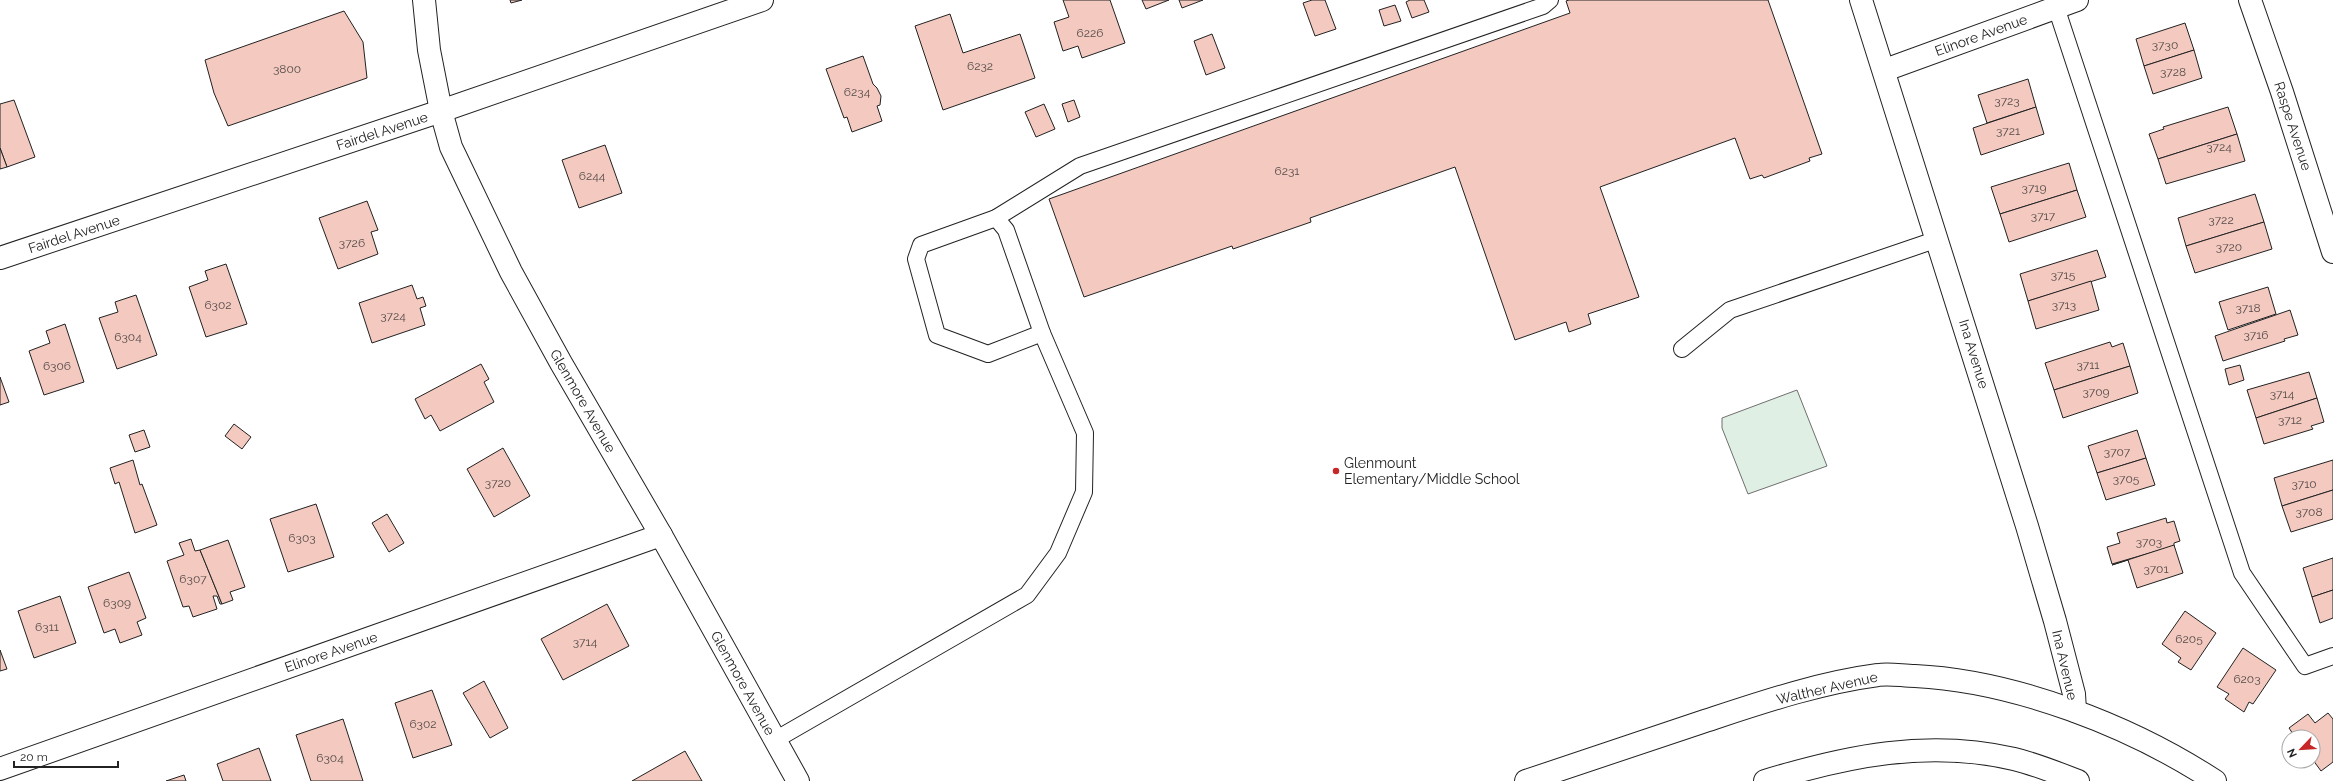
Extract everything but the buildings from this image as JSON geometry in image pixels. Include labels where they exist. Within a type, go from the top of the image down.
[{"type":"street","name":"Glenmore Avenue","points":[[424,0],[429,50],[441,111],[451,147],[511,272],[561,363],[661,535],[798,781]]},
{"type":"street","name":"Fairdel Avenue","points":[[0,258],[441,111],[762,0]]},
{"type":"street","name":"Ina Avenue","points":[[1861,0],[1885,70],[1938,239],[2048,599],[2074,694],[2075,711]]},
{"type":"street","name":"Elinore Avenue","points":[[1885,70],[2077,0]]},
{"type":"street","name":"Raspe Avenue","points":[[2250,0],[2282,92],[2333,252]]},
{"type":"street","name":"Elinore Avenue","points":[[0,769],[661,535]]},
{"type":"street","name":"Walther Avenue","points":[[1526,781],[1737,711],[1809,690],[1880,674],[1946,678],[2006,689],[2075,711],[2146,743],[2215,781]]},
{"type":"street","points":[[1765,781],[1858,756],[1895,751],[1966,752],[2014,759],[2078,781]]},
{"type":"lane","points":[[1042,333],[988,354],[937,335],[916,259],[921,245],[996,218],[1080,166],[1543,6],[1550,0]]},
{"type":"lane","points":[[2056,7],[2242,573],[2305,666],[2333,656]]},
{"type":"lane","points":[[775,740],[1027,595],[1058,553],[1084,492],[1085,432],[1042,333],[1006,230],[996,218]]},
{"type":"lane","points":[[1682,349],[1730,310],[1938,239]]},
{"type":"green space","points":[[1797,390],[1827,466],[1748,494],[1722,428],[1722,418]]},
{"type":"place","name":"Glenmount Elementary/Middle School","points":[[1336,471]]}]
